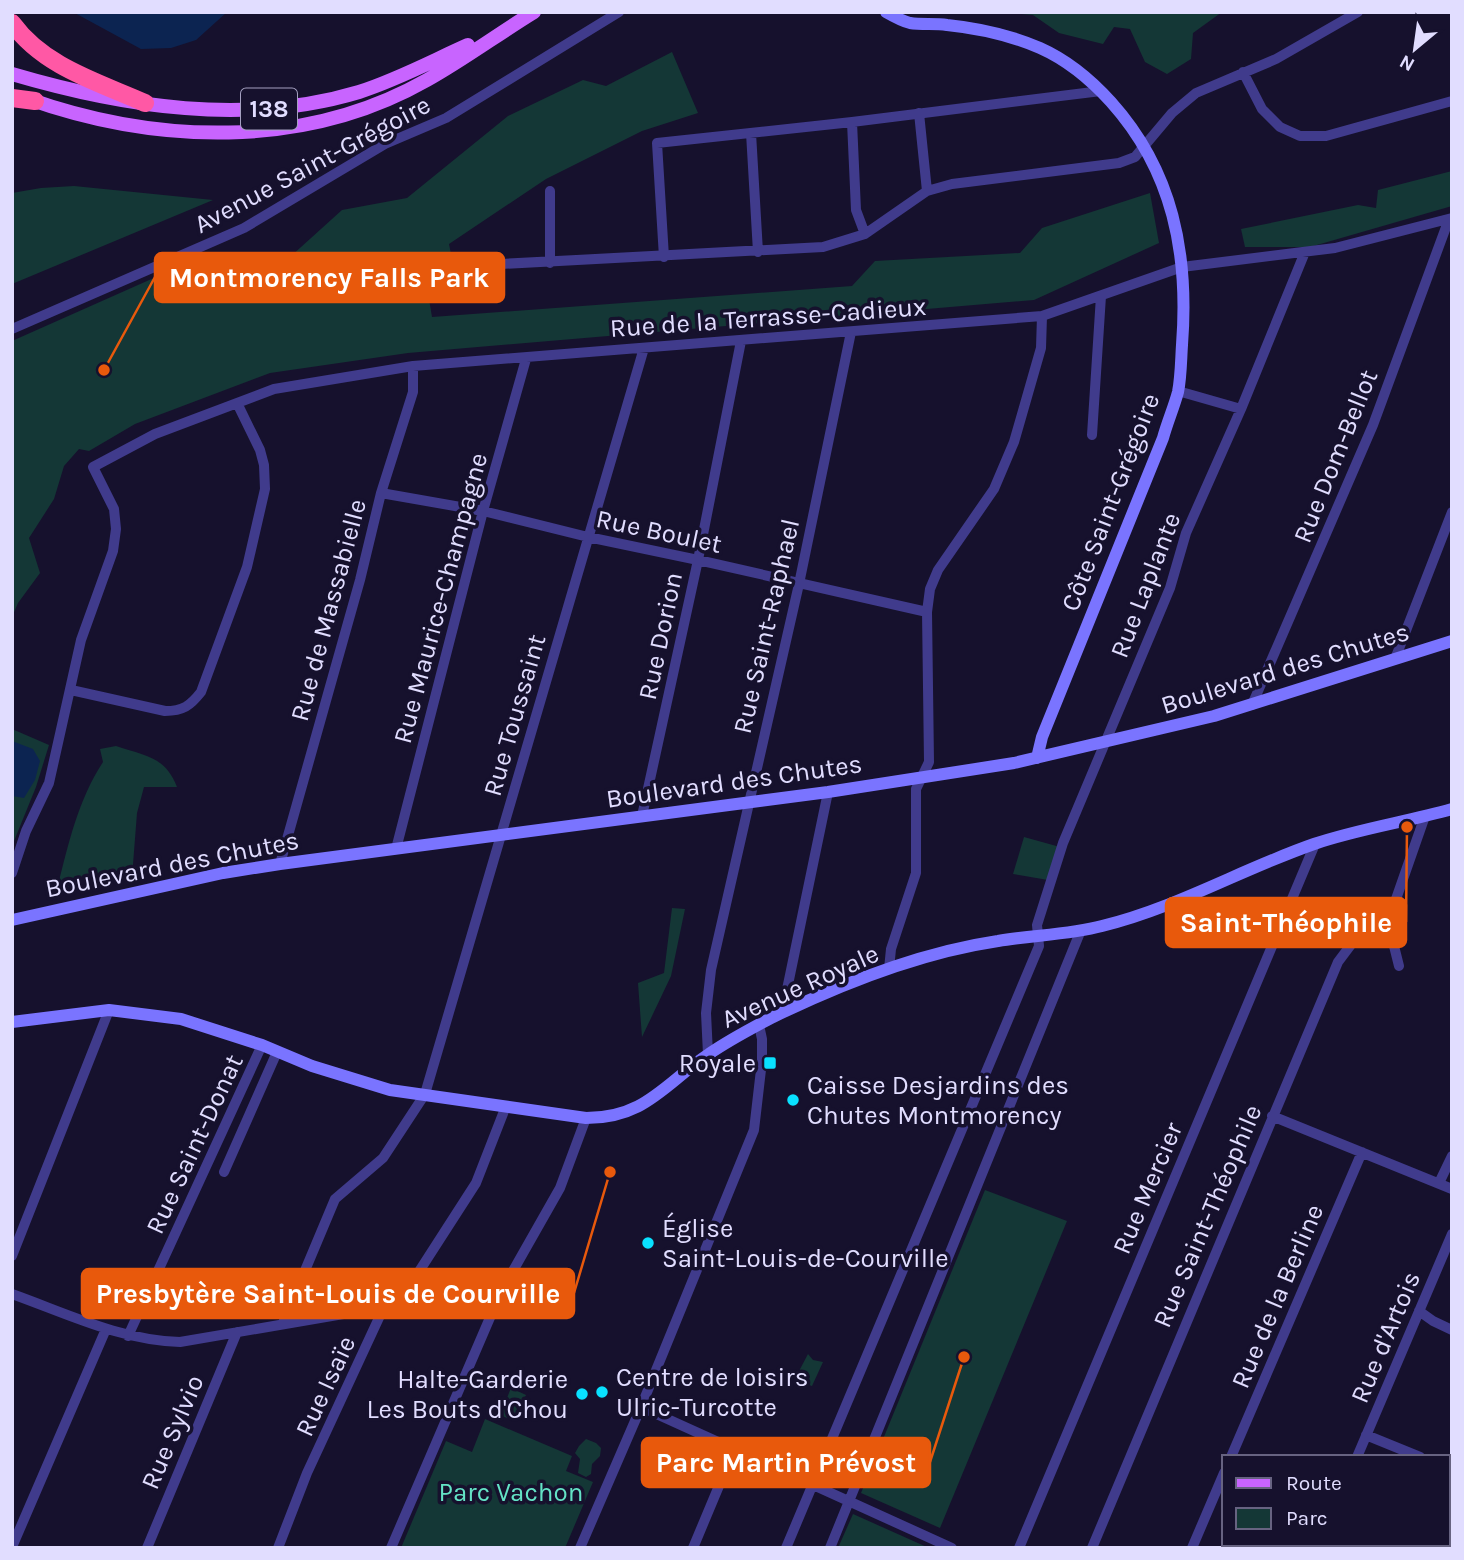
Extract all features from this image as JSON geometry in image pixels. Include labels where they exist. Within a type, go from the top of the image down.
[{"type":"highway","points":[[12,23],[32,46],[53,61],[145,103]]},
{"type":"highway","points":[[12,95],[35,101]]},
{"type":"main road","name":"138","points":[[35,101],[159,130],[240,133],[285,130],[365,108],[399,94],[534,12]]},
{"type":"main road","name":"138","points":[[12,74],[62,89],[145,103],[234,110],[275,108],[314,103],[389,81],[513,25]]},
{"type":"street","name":"Avenue Saint-Grégoire","points":[[12,329],[244,228],[385,144],[446,118],[619,12]]},
{"type":"street","name":"Côte Saint-Grégoire","points":[[886,12],[908,23],[948,25],[993,34],[1040,48],[1074,68],[1101,91],[1145,146],[1167,193],[1177,233],[1182,267],[1184,325],[1178,391],[1163,438],[1042,737],[1037,758]]},
{"type":"street","points":[[424,278],[451,275],[463,266],[823,247],[865,234],[927,191],[952,184],[1119,163],[1135,157],[1182,104],[1196,93],[1276,59],[1359,12]]},
{"type":"street","points":[[1243,72],[1262,109],[1280,127],[1300,136],[1326,136],[1452,101]]},
{"type":"street","points":[[664,257],[657,143],[1101,91]]},
{"type":"street","points":[[919,113],[927,191]]},
{"type":"street","points":[[852,122],[856,210],[865,234]]},
{"type":"street","points":[[751,133],[758,252]]},
{"type":"street","points":[[550,191],[550,263]]},
{"type":"street","name":"Rue de la Terrasse-Cadieux","points":[[71,690],[81,640],[113,551],[116,529],[114,509],[93,467],[155,435],[274,389],[413,366],[1042,316],[1182,267],[1335,248],[1451,219]]},
{"type":"street","name":"Rue Dom-Bellot","points":[[1252,705],[1373,425],[1451,219]]},
{"type":"street","name":"Rue Laplante","points":[[786,1548],[1033,959],[1038,946],[1037,925],[1063,843],[1170,588],[1186,533],[1241,409],[1305,252]]},
{"type":"street","points":[[1092,435],[1101,296]]},
{"type":"street","points":[[889,969],[891,949],[916,873],[916,789],[929,762],[927,612],[930,589],[938,570],[994,489],[1014,442],[1041,348],[1042,316]]},
{"type":"street","name":"Rue Saint-Raphael","points":[[708,1054],[706,1013],[711,970],[799,584],[851,332]]},
{"type":"street","name":"Rue Dorion","points":[[642,816],[698,560],[741,341]]},
{"type":"street","name":"Rue Toussaint","points":[[283,1323],[335,1199],[383,1158],[425,1094],[644,348]]},
{"type":"street","name":"Rue Maurice-Champagne","points":[[396,849],[483,511],[526,359]]},
{"type":"street","name":"Rue de Massabielle","points":[[280,864],[360,580],[381,493],[413,392],[413,366]]},
{"type":"street","points":[[1178,391],[1241,409]]},
{"type":"street","points":[[12,873],[26,831],[49,783],[71,690],[165,711],[179,711],[190,706],[201,692],[247,567],[265,489],[260,450],[238,405]]},
{"type":"street","name":"Rue Boulet","points":[[381,493],[483,511],[927,612]]},
{"type":"street","points":[[1395,659],[1452,512]]},
{"type":"street","name":"Boulevard des Chutes","points":[[12,920],[223,873],[828,792],[1037,758],[1252,705],[1452,642]]},
{"type":"street","points":[[785,1012],[785,999],[828,792]]},
{"type":"street","name":"Avenue Royale","points":[[12,1022],[110,1010],[181,1019],[262,1045],[312,1066],[390,1090],[586,1118],[607,1118],[636,1109],[656,1097],[708,1054],[759,1025],[889,969],[933,954],[998,940],[1082,930],[1164,908],[1315,844],[1452,809]]},
{"type":"street","points":[[1399,966],[1388,922],[1425,816]]},
{"type":"street","name":"Rue Mercier","points":[[1019,1548],[1315,844]]},
{"type":"street","name":"Rue Saint-Théophile","points":[[1092,1548],[1338,962],[1353,943],[1388,922]]},
{"type":"street","points":[[830,1548],[1082,930]]},
{"type":"street","points":[[12,1256],[110,1010]]},
{"type":"street","points":[[580,1548],[754,1130],[762,1061],[759,1025]]},
{"type":"street","name":"Rue Saint-Donat","points":[[128,1336],[262,1045]]},
{"type":"street","points":[[224,1172],[277,1052]]},
{"type":"street","name":"Rue Isaïe","points":[[278,1548],[307,1473],[384,1307],[409,1287],[477,1184],[506,1106]]},
{"type":"street","points":[[1272,1116],[1452,1189]]},
{"type":"street","points":[[391,1548],[501,1292],[560,1188],[586,1118]]},
{"type":"street","name":"Rue de la Berline","points":[[1232,1455],[1362,1152]]},
{"type":"street","points":[[1440,1183],[1452,1156]]},
{"type":"street","name":"Rue d'Artois","points":[[1357,1455],[1452,1234]]},
{"type":"street","points":[[12,1294],[106,1329],[151,1341],[180,1342],[384,1307]]},
{"type":"street","points":[[1419,1311],[1452,1330]]},
{"type":"street","points":[[12,1547],[106,1329]]},
{"type":"street","name":"Rue Sylvio","points":[[147,1548],[237,1332]]},
{"type":"street","points":[[640,1408],[952,1548]]},
{"type":"street","points":[[1366,1434],[1415,1455]]},
{"type":"street","points":[[693,1548],[734,1450]]},
{"type":"street","points":[[1192,1548],[1222,1478]]},
{"type":"green space","points":[[1001,12],[1222,12],[1193,33],[1191,59],[1167,74],[1145,62],[1130,29],[1114,27],[1103,44],[1059,33],[1033,15]]},
{"type":"green space","points":[[672,52],[698,113],[642,131],[546,179],[449,244],[451,254],[424,269],[432,317],[852,286],[875,261],[1020,253],[1042,228],[1150,193],[1159,243],[1034,300],[408,353],[270,373],[135,424],[89,451],[79,449],[64,466],[54,499],[29,538],[40,573],[18,603],[12,617],[12,341],[156,277],[166,301],[221,283],[298,289],[290,257],[342,210],[407,198],[508,116],[583,80],[606,86]]},
{"type":"green space","points":[[1452,171],[1452,206],[1310,247],[1245,247],[1241,229],[1358,205],[1376,208],[1378,190]]},
{"type":"green space","points":[[74,186],[213,200],[12,284],[12,193]]},
{"type":"green space","points":[[12,729],[49,745],[36,787],[12,846]]},
{"type":"green space","points":[[116,746],[160,763],[177,787],[144,787],[137,813],[132,877],[57,889],[80,807],[103,762],[100,749]]},
{"type":"green space","points":[[1024,837],[1060,847],[1048,880],[1013,874]]},
{"type":"green space","points":[[672,908],[685,909],[671,976],[642,1037],[638,983],[664,973]]},
{"type":"green space","points":[[985,1190],[1067,1221],[940,1528],[861,1493]]},
{"type":"green space","points":[[808,1354],[813,1360],[823,1362],[812,1386],[801,1382],[798,1373]]},
{"type":"green space","points":[[511,1388],[526,1395],[514,1421],[500,1415]]},
{"type":"green space","name":"Parc Vachon","points":[[485,1419],[572,1456],[566,1471],[593,1482],[565,1548],[401,1548],[446,1441],[472,1452]]},
{"type":"green space","points":[[586,1439],[601,1448],[600,1456],[592,1464],[591,1474],[586,1477],[578,1473],[580,1459],[575,1453]]},
{"type":"green space","points":[[853,1514],[929,1548],[838,1548]]},
{"type":"water","points":[[73,12],[227,12],[196,40],[171,48],[141,49]]},
{"type":"water","points":[[12,741],[33,749],[40,761],[35,780],[24,798],[12,796]]},
{"type":"place","name":"Montmorency Falls Park","points":[[104,370]]},
{"type":"place","name":"Saint-Théophile","points":[[1407,827]]},
{"type":"place","name":"Royale","points":[[770,1063]]},
{"type":"place","name":"Caisse Desjardins des Chutes Montmorency","points":[[793,1100]]},
{"type":"place","name":"Presbytère Saint-Louis de Courville","points":[[610,1172]]},
{"type":"place","name":"Église Saint-Louis-de-Courville","points":[[648,1243]]},
{"type":"place","name":"Parc Martin Prévost","points":[[964,1357]]},
{"type":"place","name":"Centre de loisirs Ulric-Turcotte","points":[[602,1392]]},
{"type":"place","name":"Halte-Garderie Les Bouts d'Chou","points":[[582,1394]]}]
